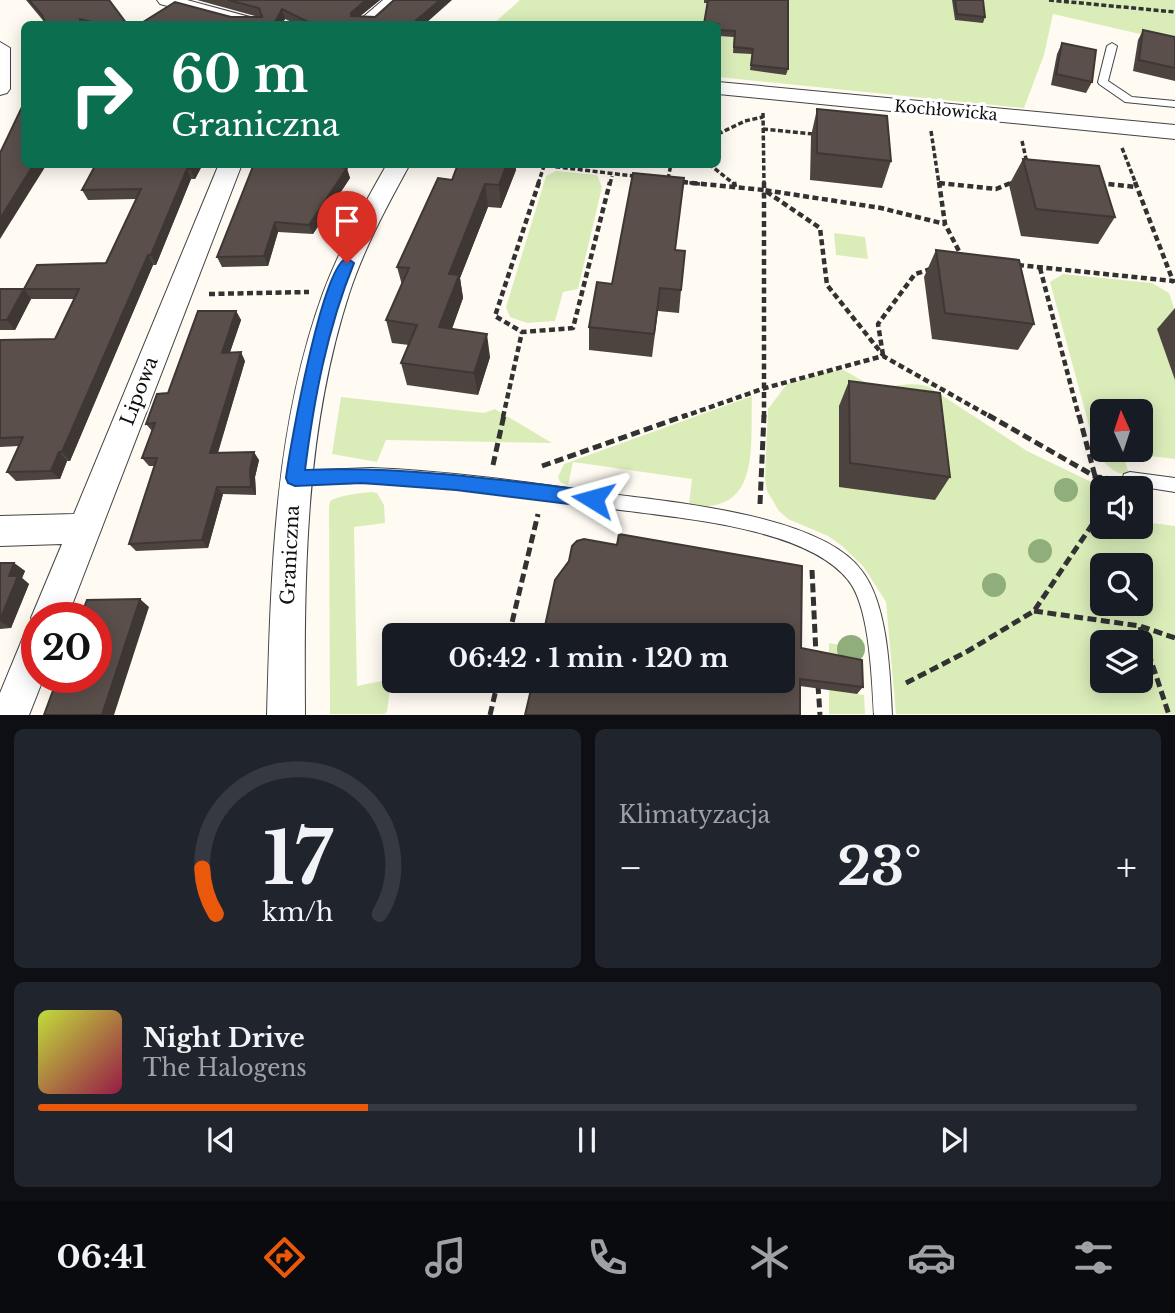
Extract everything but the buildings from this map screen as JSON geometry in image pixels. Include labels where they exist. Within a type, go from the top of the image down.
[{"type":"street","points":[[166,0],[242,21]]},
{"type":"street","points":[[219,15],[240,0]]},
{"type":"street","points":[[368,21],[394,0]]},
{"type":"street","points":[[0,48],[0,89]]},
{"type":"street","name":"Kochłowicka","points":[[721,88],[1175,132]]},
{"type":"street","name":"Lipowa","points":[[55,602],[230,168]]},
{"type":"street","name":"Graniczna","points":[[286,715],[286,623],[295,478],[307,397],[335,291],[378,198],[397,168]]},
{"type":"street","points":[[0,531],[85,529]]},
{"type":"street","points":[[10,715],[21,688]]},
{"type":"lane","points":[[1112,46],[1104,82],[1129,100],[1175,104]]},
{"type":"lane","points":[[295,478],[362,475],[544,492],[760,526],[810,544],[839,560],[857,576],[869,601],[883,695],[883,715]]},
{"type":"lane","points":[[1153,482],[1175,485]]},
{"type":"path","points":[[1049,0],[1175,12]]},
{"type":"path","points":[[760,526],[765,388],[762,117],[765,92]]},
{"type":"path","points":[[928,108],[945,224],[963,259],[951,263]]},
{"type":"path","points":[[721,133],[745,121],[762,117]]},
{"type":"path","points":[[763,129],[815,134]]},
{"type":"path","points":[[1022,138],[1030,176]]},
{"type":"path","points":[[1014,265],[1174,283],[1122,147]]},
{"type":"path","points":[[543,168],[495,316],[522,332],[573,328],[612,175]]},
{"type":"path","points":[[559,168],[764,190],[881,208],[945,224]]},
{"type":"path","points":[[668,179],[670,168]]},
{"type":"path","points":[[715,168],[734,181],[736,187]]},
{"type":"path","points":[[939,183],[996,189],[1019,180]]},
{"type":"path","points":[[1096,183],[1136,187]]},
{"type":"path","points":[[764,190],[820,228],[827,285],[883,356],[1094,476]]},
{"type":"path","points":[[883,356],[878,324],[915,274],[939,267]]},
{"type":"path","points":[[1040,268],[1096,476]]},
{"type":"path","points":[[177,295],[335,291]]},
{"type":"path","points":[[489,485],[522,332]]},
{"type":"path","points":[[541,467],[765,388],[883,356]]},
{"type":"path","points":[[512,623],[544,492]]},
{"type":"path","points":[[883,695],[968,652],[1034,611],[1090,528]]},
{"type":"path","points":[[810,544],[817,662]]},
{"type":"path","points":[[1034,611],[1140,626],[1175,638]]},
{"type":"path","points":[[1140,626],[1168,715]]},
{"type":"path","points":[[817,675],[820,715]]},
{"type":"path","points":[[490,715],[495,693]]},
{"type":"green space","points":[[520,0],[1175,0],[1175,42],[1053,14],[1044,55],[1024,108],[721,77],[721,21],[496,21]]},
{"type":"green space","points":[[556,171],[597,175],[602,187],[578,289],[563,292],[555,321],[527,323],[510,317],[506,307],[546,176]]},
{"type":"green space","points":[[834,233],[865,237],[868,259],[836,255]]},
{"type":"green space","points":[[1063,274],[1152,283],[1169,293],[1175,311],[1175,459],[1153,456],[1153,399],[1090,399],[1090,429],[1050,282]]},
{"type":"green space","points":[[843,370],[873,385],[915,384],[929,387],[1027,451],[1090,481],[1090,539],[1153,539],[1153,523],[1175,526],[1175,714],[896,714],[886,602],[863,566],[841,545],[828,536],[788,519],[779,511],[767,491],[765,479],[768,409],[787,384],[830,371]]},
{"type":"green space","points":[[752,396],[752,435],[747,473],[740,488],[729,500],[713,505],[689,505],[692,479],[573,462],[568,485],[560,482],[558,477],[564,464]]},
{"type":"green space","points":[[341,397],[484,413],[495,409],[552,443],[386,440],[377,462],[332,454]]},
{"type":"green space","points":[[1105,462],[1125,462],[1129,475],[1118,473]]},
{"type":"green space","points":[[377,493],[384,505],[385,523],[354,527],[357,686],[382,681],[382,693],[389,693],[387,712],[384,714],[330,714],[329,506],[331,500],[351,494]]},
{"type":"green space","points":[[829,643],[849,647],[850,666],[842,692],[864,695],[865,714],[829,714]]},
{"type":"route","points":[[347,263],[335,291],[318,349],[307,397],[295,478],[362,475],[456,482],[593,499]]}]
